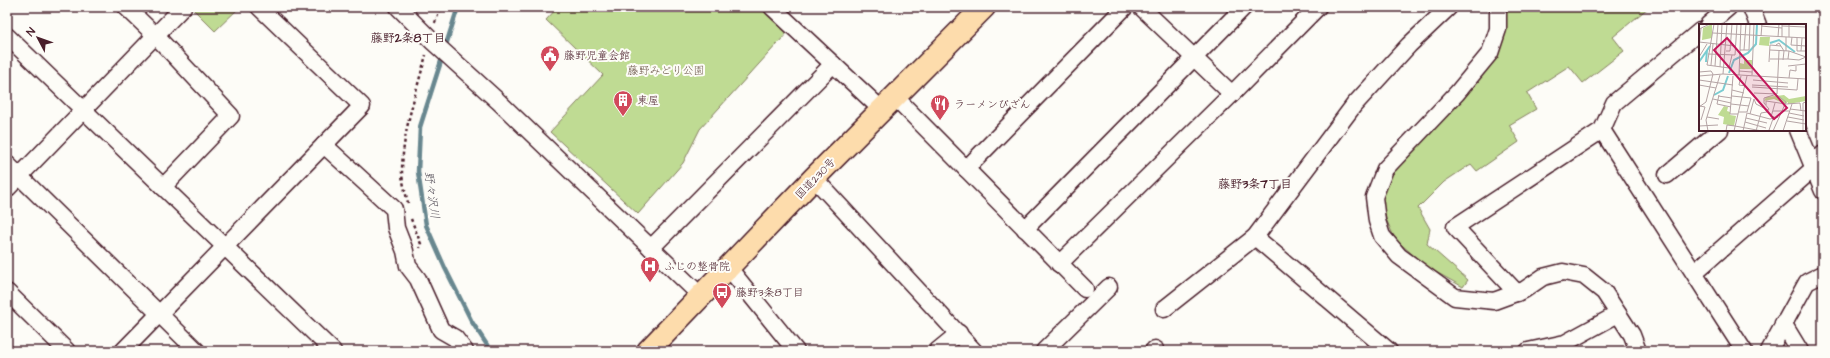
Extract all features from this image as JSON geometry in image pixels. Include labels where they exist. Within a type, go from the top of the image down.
[{"type":"highway","name":"国道230号","points":[[648,351],[814,178],[984,7]]},
{"type":"street","points":[[126,7],[155,35],[231,116],[163,187]]},
{"type":"street","points":[[7,189],[155,35],[184,7]]},
{"type":"street","points":[[123,351],[362,106],[259,7]]},
{"type":"street","points":[[398,7],[431,40],[510,112],[701,296]]},
{"type":"street","points":[[772,7],[833,64],[888,104],[966,169],[1085,290]]},
{"type":"street","points":[[966,169],[1125,7]]},
{"type":"street","points":[[1141,7],[1232,94]]},
{"type":"street","points":[[1025,229],[1244,7]]},
{"type":"street","points":[[1059,264],[1318,7]]},
{"type":"street","points":[[1164,309],[1255,237],[1354,105],[1409,46],[1449,7]]},
{"type":"street","points":[[1498,7],[1498,29],[1490,53],[1457,93],[1385,169],[1374,197],[1377,221],[1382,236],[1399,256],[1456,297],[1494,301],[1524,290],[1543,277],[1563,272],[1584,276],[1604,292],[1632,335],[1638,351]]},
{"type":"street","points":[[1709,24],[1729,7]]},
{"type":"street","points":[[1751,7],[1758,24]]},
{"type":"street","points":[[1517,293],[1455,227],[1602,130],[1614,103],[1699,32]]},
{"type":"street","points":[[7,36],[332,351]]},
{"type":"street","points":[[651,248],[833,64]]},
{"type":"street","points":[[1602,130],[1744,351]]},
{"type":"street","points":[[1667,175],[1719,131]]},
{"type":"street","points":[[1798,131],[1823,191]]},
{"type":"street","points":[[324,145],[394,209],[396,228],[405,251],[408,266],[418,279],[441,330],[455,338],[466,351]]},
{"type":"street","points":[[1694,272],[1814,168],[1823,154]]},
{"type":"street","points":[[7,164],[197,351]]},
{"type":"street","points":[[814,178],[959,333],[974,351]]},
{"type":"street","points":[[1255,237],[1389,351]]},
{"type":"street","points":[[728,268],[796,351]]},
{"type":"street","points":[[1769,351],[1807,282],[1823,274]]},
{"type":"street","points":[[1044,351],[1110,287]]},
{"type":"street","points":[[7,292],[67,351]]},
{"type":"street","points":[[1528,351],[1565,343],[1618,314]]},
{"type":"street","points":[[1783,324],[1800,351]]},
{"type":"street","points":[[937,351],[959,333]]},
{"type":"path","points":[[405,183],[402,175],[406,138],[431,40]]},
{"type":"green space","points":[[196,7],[240,7],[215,31],[193,9]]},
{"type":"green space","name":"藤野みどり公園","points":[[558,7],[762,7],[788,32],[700,129],[683,163],[638,214],[550,132],[603,75],[546,20]]},
{"type":"green space","points":[[1505,7],[1649,7],[1613,37],[1624,51],[1583,83],[1569,66],[1527,93],[1536,109],[1509,125],[1519,142],[1477,171],[1471,164],[1444,182],[1418,208],[1430,229],[1427,244],[1468,280],[1463,287],[1427,267],[1395,239],[1386,219],[1381,195],[1389,173],[1499,52],[1505,31]]},
{"type":"waterway","name":"野々沢川","points":[[445,48],[458,7]]},
{"type":"waterway","name":"野々沢川","points":[[443,55],[420,127],[418,172],[426,225],[445,268],[472,322],[491,351]]},
{"type":"place","name":"藤野児童会館","points":[[550,72]]},
{"type":"place","name":"東屋","points":[[623,117]]},
{"type":"place","name":"ラーメンびざん","points":[[940,121]]},
{"type":"place","name":"ふじの整骨院","points":[[650,283]]},
{"type":"place","name":"藤野3条8丁目","points":[[722,309]]},
{"type":"district","name":"藤野2条8丁目","points":[[408,38]]},
{"type":"district","name":"藤野3条7丁目","points":[[1255,184]]}]
